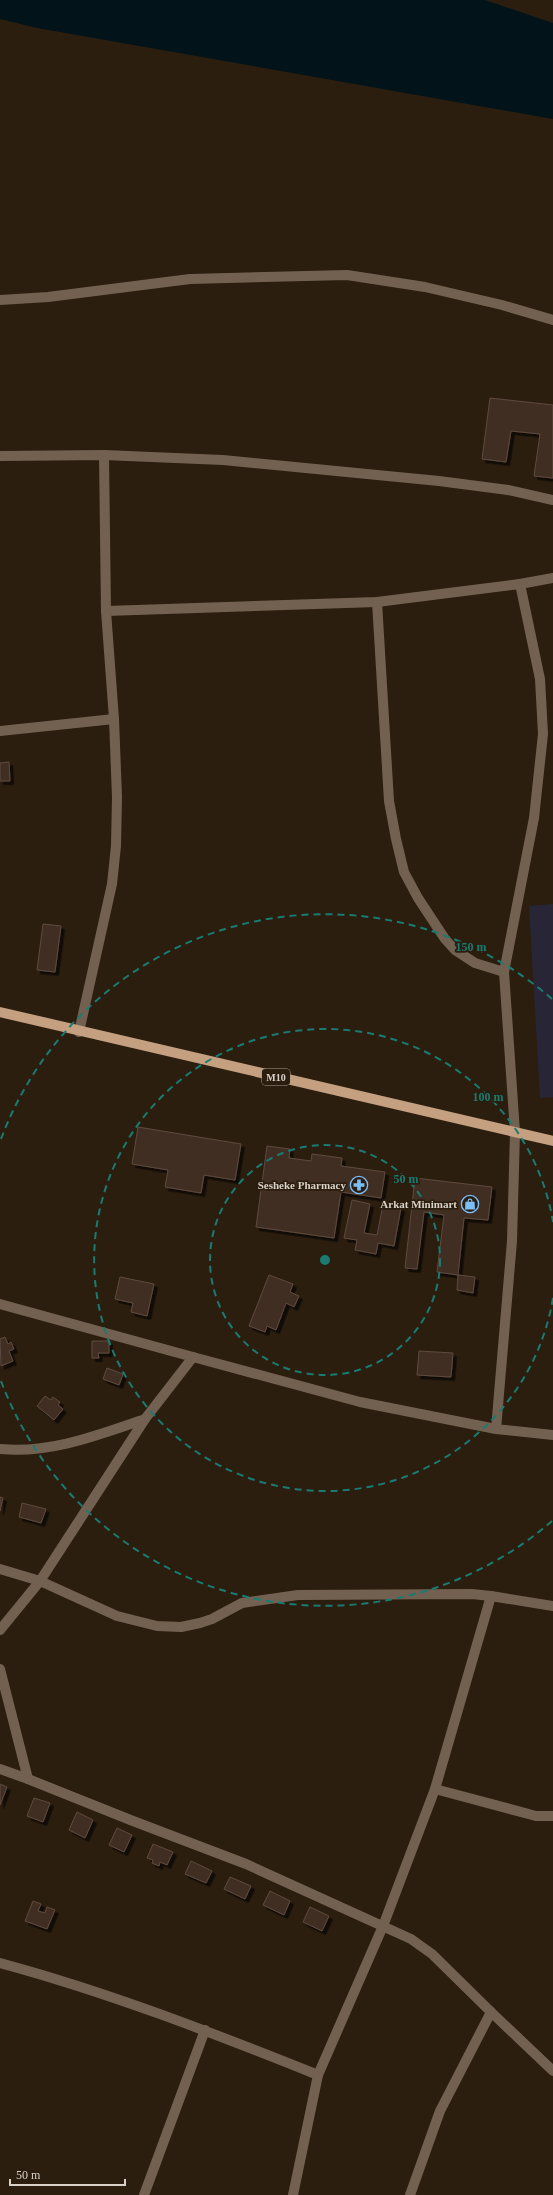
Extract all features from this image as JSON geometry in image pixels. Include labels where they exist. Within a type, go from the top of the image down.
[{"type":"main road","name":"M10","points":[[0,1012],[553,1142]]},
{"type":"street","points":[[0,300],[48,297],[190,278],[347,275],[425,287],[502,305],[553,320]]},
{"type":"street","points":[[80,1032],[112,884],[116,846],[117,797],[114,719],[106,612],[104,455]]},
{"type":"street","points":[[0,456],[104,455],[223,460],[439,481],[508,490],[553,500]]},
{"type":"street","points":[[106,612],[377,602],[520,584],[553,578]]},
{"type":"street","points":[[496,1429],[512,1241],[515,1132],[504,972],[534,818],[542,734],[540,679],[520,584]]},
{"type":"street","points":[[377,602],[389,801],[404,872],[418,898],[445,940],[455,950],[475,963],[504,972]]},
{"type":"street","points":[[0,731],[114,719]]},
{"type":"street","points":[[0,1304],[360,1402],[496,1429],[553,1435]]},
{"type":"street","points":[[0,1630],[40,1581],[145,1420],[194,1357]]},
{"type":"street","points":[[0,1450],[40,1448],[72,1444],[145,1420]]},
{"type":"street","points":[[0,1569],[40,1581],[132,1621],[157,1626],[181,1627],[212,1619],[242,1603],[298,1595],[472,1594],[553,1606]]},
{"type":"street","points":[[293,2195],[318,2075],[383,1926],[435,1789],[491,1596]]},
{"type":"street","points":[[0,1669],[28,1779]]},
{"type":"street","points":[[0,1769],[133,1822],[246,1864],[411,1939],[432,1954],[553,2071]]},
{"type":"street","points":[[435,1789],[536,1816],[553,1816]]},
{"type":"street","points":[[0,1963],[82,1987],[205,2030],[318,2075]]},
{"type":"street","points":[[410,2195],[440,2112],[491,2012]]},
{"type":"street","points":[[144,2195],[205,2030]]},
{"type":"shaded area","points":[[0,0],[485,0],[553,23],[553,119],[37,28],[0,19]]},
{"type":"shaded area","points":[[553,904],[553,1097],[540,1098],[529,906]]},
{"type":"building","points":[[490,398],[553,405],[553,478],[534,476],[540,434],[511,431],[506,462],[482,459]]},
{"type":"building","points":[[9,762],[10,781],[0,781],[0,763]]},
{"type":"building","points":[[43,924],[61,926],[55,972],[37,970]]},
{"type":"building","points":[[138,1127],[241,1144],[235,1180],[204,1175],[201,1193],[165,1187],[168,1170],[132,1164]]},
{"type":"building","points":[[267,1146],[290,1149],[289,1158],[311,1161],[312,1154],[342,1158],[341,1166],[385,1172],[381,1198],[341,1192],[334,1238],[256,1227]]},
{"type":"building","points":[[415,1178],[492,1187],[488,1220],[464,1218],[458,1275],[437,1272],[444,1215],[424,1212],[417,1269],[405,1268]]},
{"type":"building","points":[[352,1200],[370,1204],[364,1233],[377,1235],[383,1205],[401,1208],[394,1246],[378,1243],[376,1254],[355,1250],[357,1240],[344,1238]]},
{"type":"building","points":[[269,1275],[293,1284],[290,1292],[299,1296],[294,1307],[286,1303],[276,1330],[267,1326],[265,1332],[249,1326]]},
{"type":"building","points":[[458,1275],[475,1277],[473,1293],[457,1290]]},
{"type":"building","points":[[120,1277],[154,1284],[147,1316],[131,1312],[133,1303],[115,1299]]},
{"type":"building","points":[[5,1337],[8,1344],[11,1342],[14,1349],[9,1351],[13,1361],[1,1366],[0,1339]]},
{"type":"building","points":[[92,1341],[109,1341],[109,1353],[98,1353],[99,1358],[92,1358]]},
{"type":"building","points":[[419,1351],[453,1353],[451,1377],[417,1375]]},
{"type":"building","points":[[107,1368],[123,1374],[119,1385],[103,1379]]},
{"type":"building","points":[[45,1396],[51,1400],[53,1397],[60,1402],[58,1405],[63,1409],[54,1420],[37,1406]]},
{"type":"building","points":[[0,1497],[3,1498],[0,1511]]},
{"type":"building","points":[[22,1503],[46,1509],[41,1523],[19,1517]]},
{"type":"building","points":[[0,1784],[7,1787],[0,1805]]},
{"type":"building","points":[[34,1798],[50,1803],[43,1822],[27,1816]]},
{"type":"building","points":[[77,1812],[93,1820],[85,1838],[69,1830]]},
{"type":"building","points":[[117,1828],[132,1835],[124,1852],[109,1845]]},
{"type":"building","points":[[153,1844],[173,1852],[167,1865],[160,1862],[159,1866],[152,1863],[153,1860],[147,1858]]},
{"type":"building","points":[[191,1861],[212,1871],[206,1883],[185,1874]]},
{"type":"building","points":[[230,1877],[251,1886],[245,1899],[224,1889]]},
{"type":"building","points":[[270,1891],[290,1901],[284,1915],[263,1905]]},
{"type":"building","points":[[33,1901],[41,1904],[38,1911],[45,1913],[47,1907],[55,1910],[47,1929],[25,1921]]},
{"type":"building","points":[[310,1907],[329,1916],[322,1931],[303,1922]]},
{"type":"place","name":"Sesheke Pharmacy","points":[[359,1185]]},
{"type":"place","name":"Arkat Minimart","points":[[470,1204]]}]
